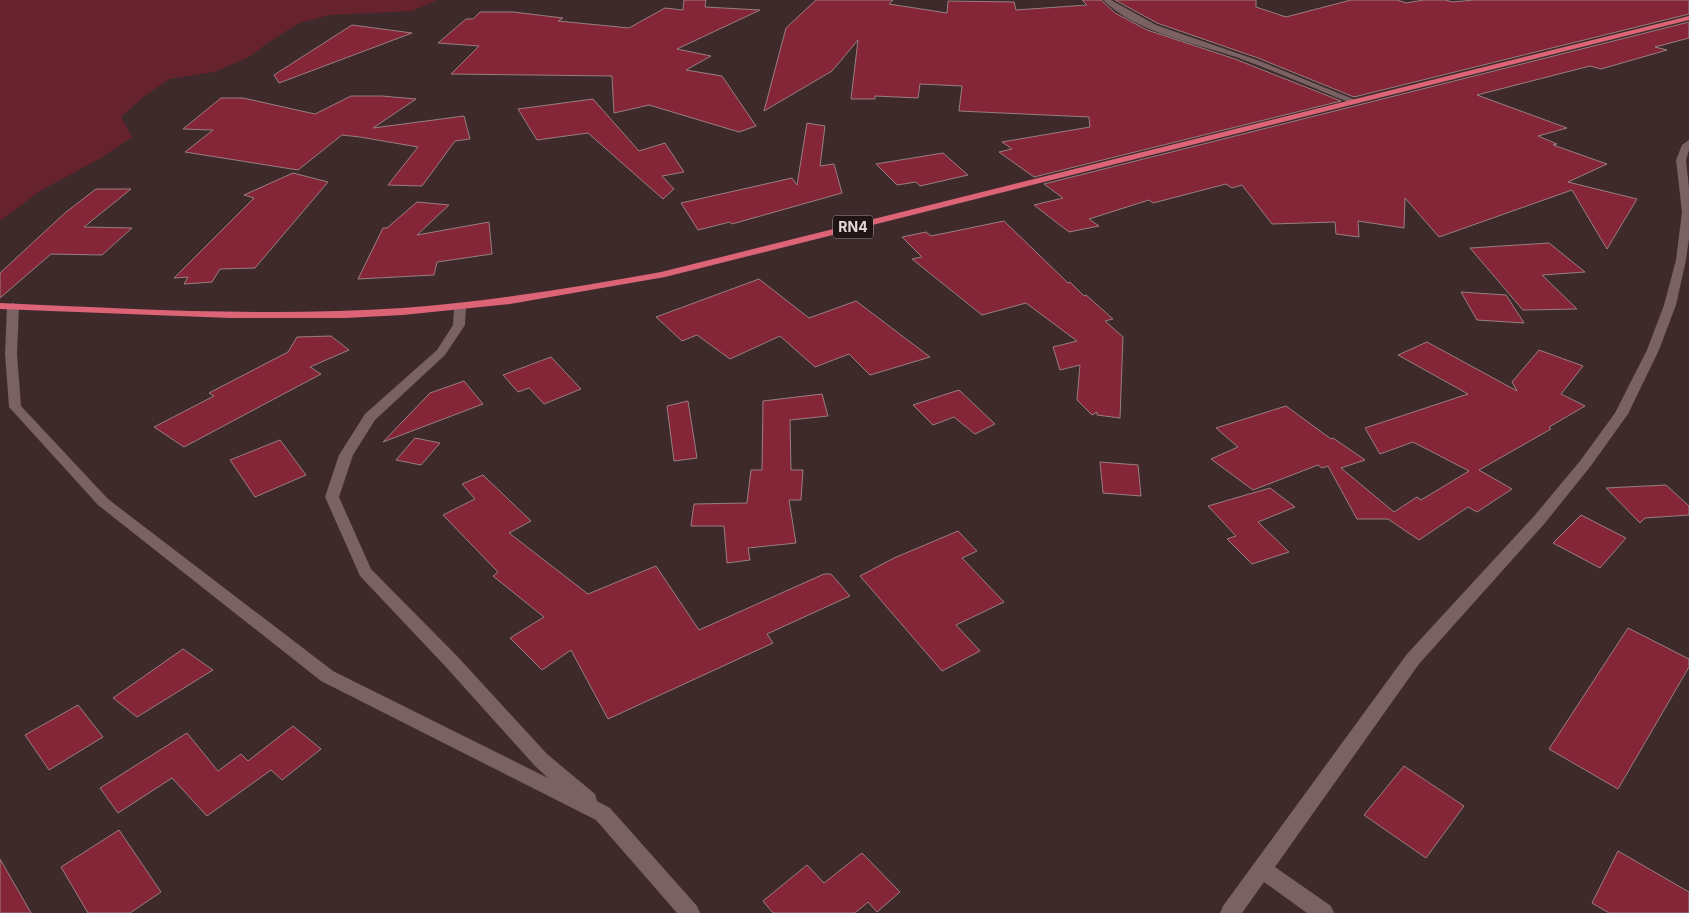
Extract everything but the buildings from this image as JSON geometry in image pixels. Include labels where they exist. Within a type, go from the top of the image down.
[{"type":"highway","name":"RN4","points":[[7,306],[133,313],[305,315],[381,313],[460,307],[560,293],[661,275],[1689,18]]},
{"type":"street","points":[[1106,0],[1128,14],[1157,28],[1242,57],[1354,101]]},
{"type":"street","points":[[1230,913],[1414,659],[1540,519],[1585,464],[1620,414],[1653,350],[1670,305],[1681,260],[1687,212],[1681,160],[1686,145],[1689,143]]},
{"type":"street","points":[[7,306],[15,407],[103,502],[327,676],[604,814]]},
{"type":"street","points":[[460,307],[459,325],[441,352],[370,417],[346,455],[332,497],[365,572],[451,661],[541,760],[604,814],[690,913]]},
{"type":"street","points":[[1263,870],[1324,913]]},
{"type":"shaded area","points":[[0,0],[437,0],[412,11],[329,15],[299,23],[249,57],[214,72],[169,79],[142,98],[121,117],[132,137],[101,158],[40,191],[0,221]]}]
